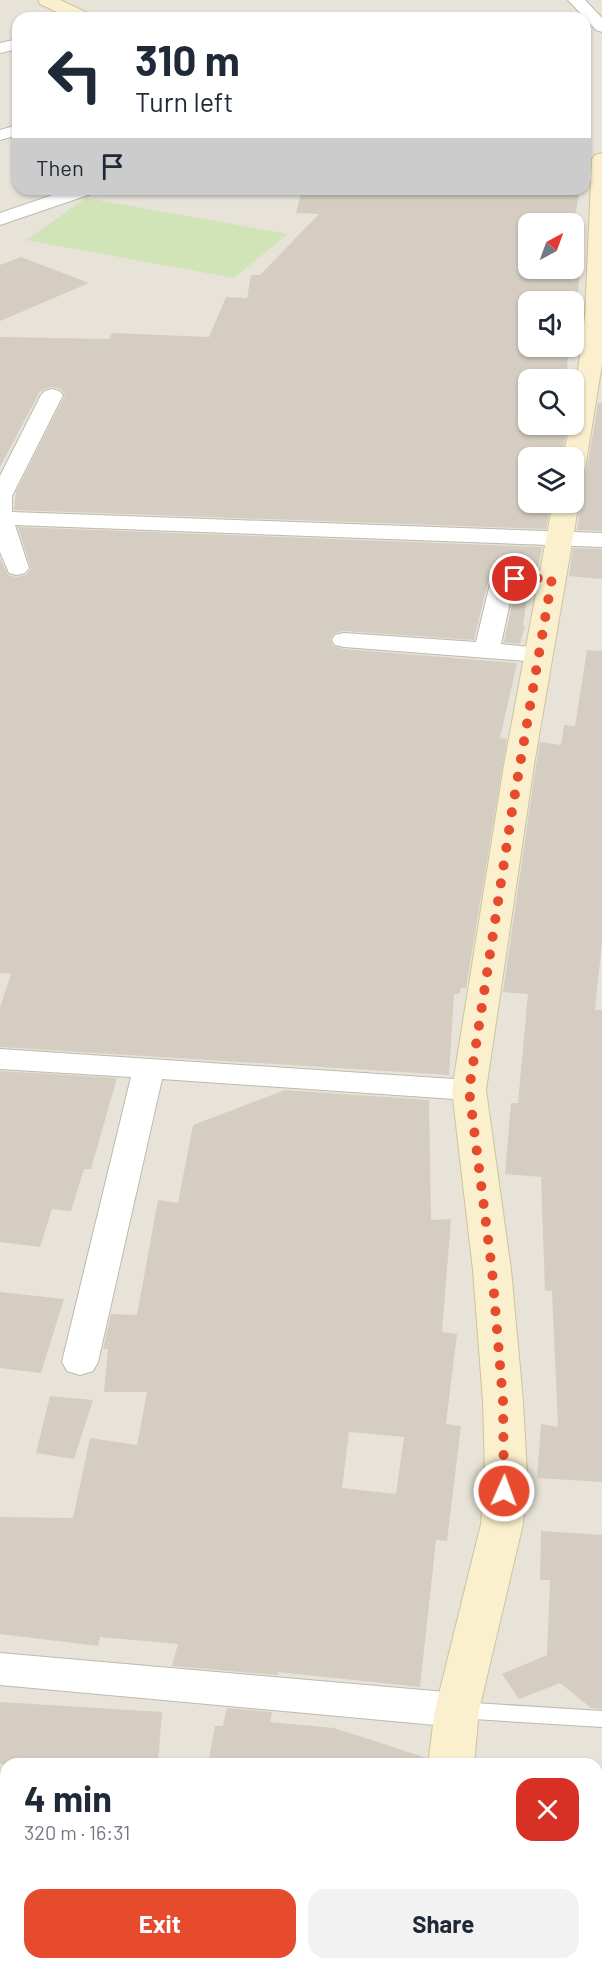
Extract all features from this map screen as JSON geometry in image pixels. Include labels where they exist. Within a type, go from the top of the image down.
[{"type":"street","points":[[46,0],[71,12]]},
{"type":"street","points":[[576,0],[585,12]]},
{"type":"street","points":[[577,447],[587,396],[596,316],[597,170]]},
{"type":"street","points":[[0,219],[70,195]]},
{"type":"street","points":[[17,568],[1,518],[1,496],[52,395]]},
{"type":"street","points":[[452,1758],[457,1710],[502,1524],[506,1475],[503,1401],[492,1270],[469,1090],[497,903],[565,513]]},
{"type":"street","points":[[1,518],[602,540]]},
{"type":"street","points":[[487,650],[502,584],[515,579],[552,578]]},
{"type":"street","points":[[344,640],[539,654]]},
{"type":"street","points":[[0,1059],[469,1090]]},
{"type":"street","points":[[80,1362],[148,1070]]},
{"type":"street","points":[[0,1669],[457,1710]]},
{"type":"lane","points":[[457,1710],[602,1719]]},
{"type":"shaded area","points":[[0,0],[602,0],[602,1758],[0,1758]]},
{"type":"green space","points":[[86,198],[288,234],[234,278],[26,240]]},
{"type":"building","points":[[300,195],[579,195],[576,213],[518,213],[518,279],[579,279],[578,291],[518,291],[518,357],[568,357],[567,369],[518,369],[518,435],[566,435],[563,447],[518,447],[518,513],[549,513],[546,529],[14,510],[16,492],[65,395],[61,389],[53,387],[39,393],[0,467],[0,337],[109,339],[112,333],[209,337],[226,297],[247,298],[251,275],[260,275],[319,214],[296,213]]},
{"type":"building","points":[[21,257],[89,283],[0,321],[0,265]]},
{"type":"building","points":[[598,403],[602,403],[602,531],[577,530],[579,513],[584,513],[584,473],[587,469]]},
{"type":"building","points":[[18,527],[542,547],[538,568],[509,570],[488,582],[474,640],[344,631],[335,633],[330,639],[333,646],[344,649],[517,663],[500,738],[507,739],[466,988],[461,988],[459,994],[454,994],[449,1075],[0,1047],[0,1007],[11,974],[0,973],[0,558],[8,575],[16,577],[26,575],[31,569]]},
{"type":"building","points":[[573,548],[602,549],[602,579],[569,576]]},
{"type":"building","points":[[528,589],[523,626],[525,626],[520,644],[504,642],[515,590]]},
{"type":"building","points":[[587,650],[602,651],[602,942],[595,1010],[602,1010],[602,1482],[537,1478],[541,1424],[558,1427],[552,1291],[545,1290],[541,1177],[505,1174],[511,1103],[518,1103],[528,994],[503,992],[536,765],[540,742],[561,745],[564,725],[575,726]]},
{"type":"building","points":[[0,1071],[117,1078],[91,1169],[84,1169],[71,1211],[52,1209],[40,1247],[0,1242]]},
{"type":"building","points":[[285,1090],[429,1100],[431,1220],[451,1219],[442,1332],[457,1334],[446,1424],[461,1426],[447,1541],[436,1540],[420,1687],[278,1672],[278,1675],[172,1666],[178,1644],[100,1637],[98,1646],[0,1634],[0,1517],[73,1518],[90,1438],[137,1445],[147,1392],[104,1392],[108,1349],[103,1349],[111,1314],[137,1315],[158,1200],[178,1203],[193,1125]],"holes":[[[349,1432],[404,1437],[396,1494],[342,1488]]]},
{"type":"building","points":[[0,1292],[64,1299],[41,1373],[0,1368]]},
{"type":"building","points":[[50,1396],[93,1400],[74,1459],[36,1453]]},
{"type":"building","points":[[541,1531],[602,1535],[602,1709],[591,1708],[560,1683],[519,1699],[502,1674],[547,1655],[550,1580],[540,1580]]},
{"type":"building","points":[[0,1702],[162,1712],[158,1758],[0,1758]]},
{"type":"building","points":[[227,1708],[272,1712],[270,1722],[334,1728],[427,1758],[209,1758],[215,1726],[223,1726]]},
{"type":"route","points":[[504,1491],[506,1475],[503,1401],[492,1270],[469,1090],[519,765],[552,578],[515,579]]}]
